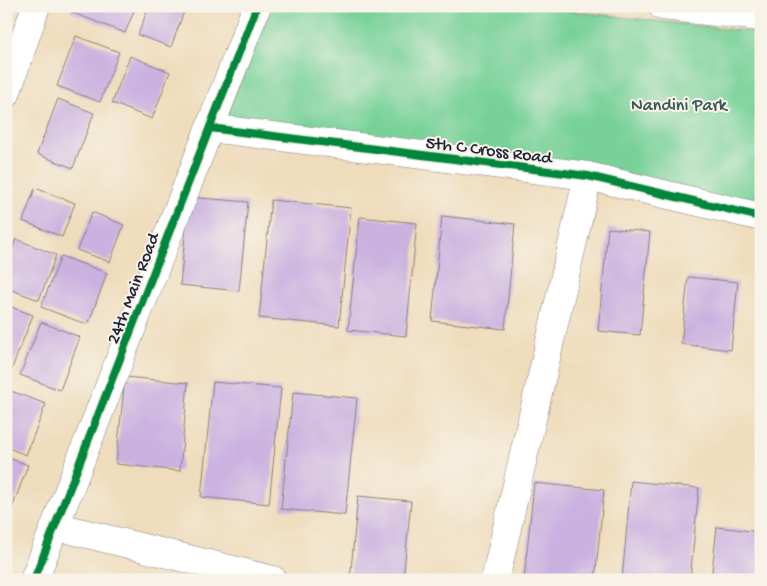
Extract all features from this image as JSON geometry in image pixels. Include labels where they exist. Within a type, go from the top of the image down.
[{"type":"street","points":[[6,94],[36,6]]},
{"type":"street","name":"24th Main Road","points":[[34,580],[257,6]]},
{"type":"street","points":[[662,6],[761,17]]},
{"type":"street","name":"5th C Cross Road","points":[[210,128],[588,176],[761,217]]},
{"type":"street","points":[[495,580],[588,176]]},
{"type":"street","points":[[55,526],[273,580]]},
{"type":"green space","name":"Nandini Park","points":[[272,6],[527,6],[761,33],[761,207],[226,116]]},
{"type":"building","points":[[73,6],[136,6],[125,33],[71,12]]},
{"type":"building","points":[[149,6],[186,6],[171,47],[138,35]]},
{"type":"building","points":[[76,36],[119,52],[100,102],[57,86]]},
{"type":"building","points":[[130,56],[170,72],[152,119],[112,103]]},
{"type":"building","points":[[58,99],[94,113],[73,168],[37,154]]},
{"type":"building","points":[[35,188],[75,203],[62,237],[23,221]]},
{"type":"building","points":[[189,197],[248,202],[239,291],[180,285]]},
{"type":"building","points":[[271,200],[351,208],[339,326],[259,318]]},
{"type":"building","points":[[92,212],[124,225],[110,262],[77,250]]},
{"type":"building","points":[[442,216],[515,224],[505,329],[432,321]]},
{"type":"building","points":[[360,217],[417,223],[406,336],[348,330]]},
{"type":"building","points":[[608,228],[650,232],[640,335],[598,331]]},
{"type":"building","points":[[16,239],[56,255],[39,300],[6,288],[6,264]]},
{"type":"building","points":[[61,256],[107,273],[88,325],[41,307]]},
{"type":"building","points":[[688,277],[738,282],[731,350],[681,344]]},
{"type":"building","points":[[6,305],[33,315],[10,373],[6,372]]},
{"type":"building","points":[[41,322],[80,337],[60,390],[20,375]]},
{"type":"building","points":[[125,377],[188,383],[180,471],[116,464]]},
{"type":"building","points":[[213,382],[281,388],[269,504],[201,497]]},
{"type":"building","points":[[11,391],[46,404],[26,455],[6,447],[6,402]]},
{"type":"building","points":[[293,392],[357,398],[345,515],[281,509]]},
{"type":"building","points":[[6,457],[28,465],[8,519],[6,519]]},
{"type":"building","points":[[631,481],[699,488],[690,580],[622,580]]},
{"type":"building","points":[[534,483],[604,490],[595,580],[524,580]]},
{"type":"building","points":[[358,496],[411,501],[403,580],[350,580]]},
{"type":"building","points":[[717,527],[761,532],[761,580],[711,580]]},
{"type":"cycle path","points":[[34,580],[257,6]]},
{"type":"cycle path","points":[[210,128],[588,176],[761,217]]}]
